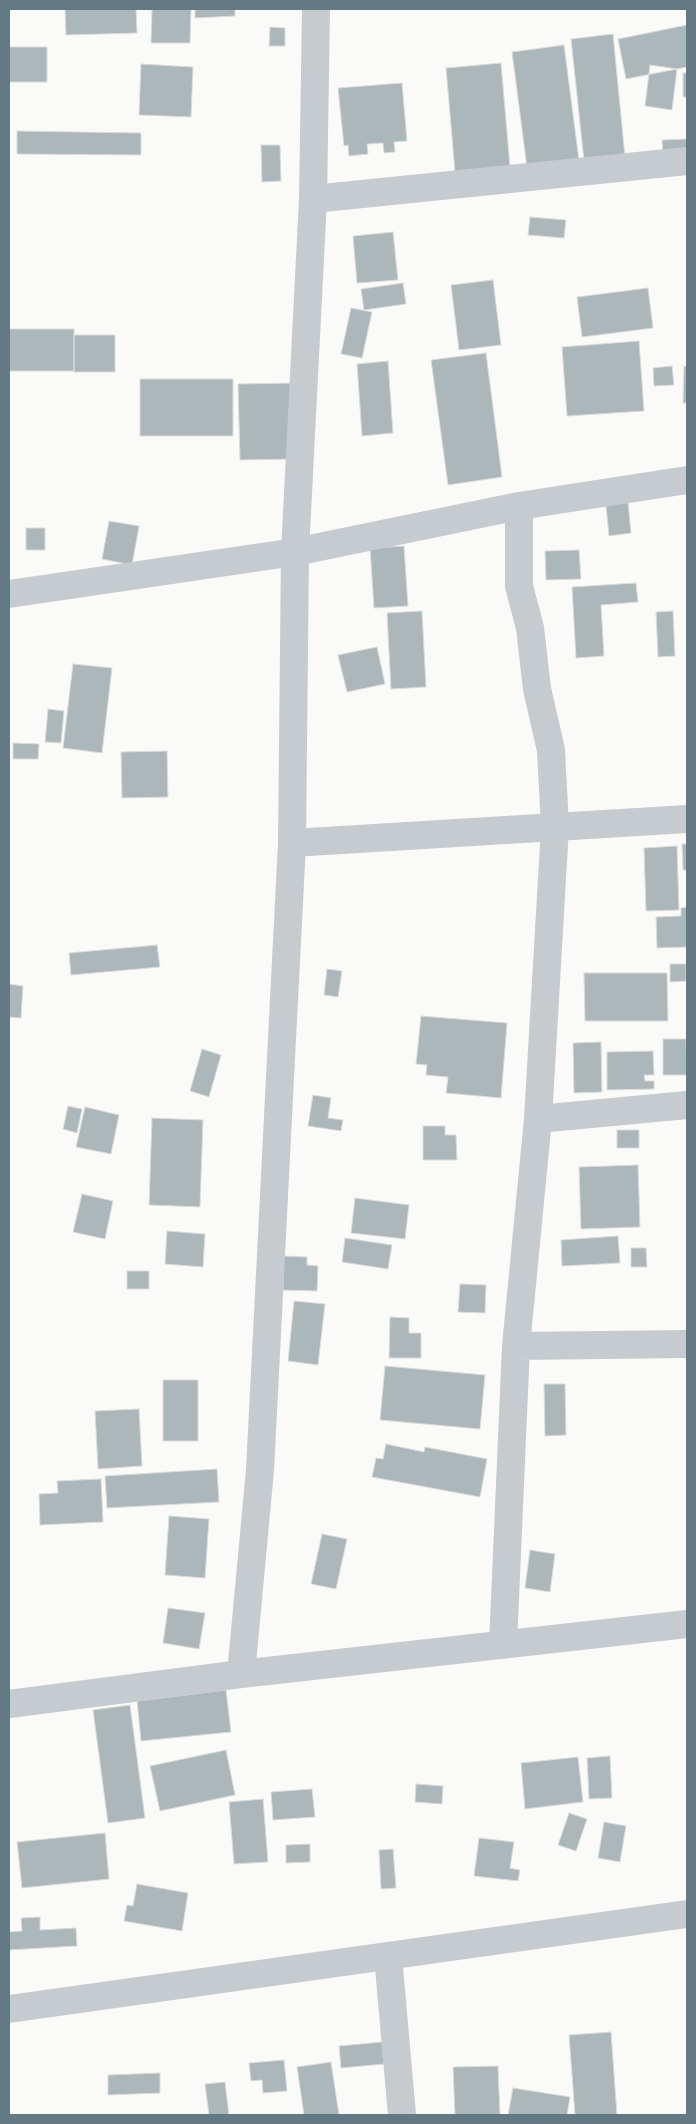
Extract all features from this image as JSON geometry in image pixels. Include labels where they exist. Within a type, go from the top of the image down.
[{"type":"street","points":[[241,1674],[260,1470],[292,843],[295,552],[313,199],[316,9]]},
{"type":"street","points":[[313,199],[687,161]]},
{"type":"street","points":[[9,594],[295,552],[519,506],[687,480]]},
{"type":"street","points":[[503,1645],[516,1346],[538,1119],[555,827],[551,750],[537,689],[530,628],[519,586],[519,506]]},
{"type":"street","points":[[292,843],[687,819]]},
{"type":"street","points":[[538,1119],[687,1104]]},
{"type":"street","points":[[516,1346],[687,1344]]},
{"type":"street","points":[[9,1704],[241,1674],[687,1624]]},
{"type":"street","points":[[9,2009],[687,1914]]},
{"type":"street","points":[[388,1956],[402,2115]]},
{"type":"building","points":[[65,9],[136,9],[137,33],[66,35]]},
{"type":"building","points":[[152,9],[191,9],[190,43],[151,43]]},
{"type":"building","points":[[195,9],[235,9],[235,16],[195,18]]},
{"type":"building","points":[[687,25],[687,67],[626,79],[618,39]]},
{"type":"building","points":[[270,27],[285,28],[285,46],[269,46]]},
{"type":"building","points":[[613,34],[625,157],[584,161],[571,39]]},
{"type":"building","points":[[564,45],[580,168],[528,175],[512,52]]},
{"type":"building","points":[[9,47],[47,47],[47,82],[9,82]]},
{"type":"building","points":[[501,63],[511,178],[456,183],[446,68]]},
{"type":"building","points":[[141,64],[193,67],[191,117],[139,115]]},
{"type":"building","points":[[650,65],[677,69],[672,110],[645,106]]},
{"type":"building","points":[[683,73],[687,73],[687,97],[683,97]]},
{"type":"building","points":[[402,83],[407,141],[394,142],[395,152],[384,153],[383,143],[367,144],[368,154],[349,156],[348,145],[344,146],[338,88]]},
{"type":"building","points":[[17,131],[141,133],[141,155],[17,154]]},
{"type":"building","points":[[687,139],[687,156],[663,157],[662,140]]},
{"type":"building","points":[[261,145],[280,145],[281,181],[262,182]]},
{"type":"building","points":[[530,217],[566,220],[564,238],[528,235]]},
{"type":"building","points":[[393,232],[398,280],[357,283],[353,236]]},
{"type":"building","points":[[493,280],[501,345],[459,350],[451,285]]},
{"type":"building","points":[[403,283],[406,304],[364,310],[361,289]]},
{"type":"building","points":[[648,288],[653,328],[582,337],[577,297]]},
{"type":"building","points":[[351,308],[372,312],[362,358],[341,354]]},
{"type":"building","points":[[9,329],[74,329],[74,371],[9,371]]},
{"type":"building","points":[[74,335],[115,335],[115,372],[74,372]]},
{"type":"building","points":[[639,341],[644,411],[567,416],[562,347]]},
{"type":"building","points":[[486,353],[502,477],[448,485],[431,360]]},
{"type":"building","points":[[388,361],[393,433],[362,436],[357,364]]},
{"type":"building","points":[[672,366],[674,385],[654,386],[653,368]]},
{"type":"building","points":[[684,366],[687,367],[687,403],[683,403]]},
{"type":"building","points":[[140,379],[233,379],[233,436],[140,436]]},
{"type":"building","points":[[295,383],[296,459],[240,460],[238,384]]},
{"type":"building","points":[[628,502],[631,533],[609,536],[606,505]]},
{"type":"building","points":[[109,521],[139,526],[132,565],[102,559]]},
{"type":"building","points":[[26,528],[45,528],[45,550],[26,550]]},
{"type":"building","points":[[404,546],[408,606],[374,608],[370,548]]},
{"type":"building","points":[[579,550],[581,579],[546,580],[545,551]]},
{"type":"building","points":[[636,583],[638,602],[601,605],[604,656],[576,658],[572,587]]},
{"type":"building","points":[[422,611],[426,687],[391,689],[387,613]]},
{"type":"building","points":[[673,611],[675,656],[658,657],[656,612]]},
{"type":"building","points":[[377,647],[385,684],[347,692],[338,655]]},
{"type":"building","points":[[73,664],[112,668],[102,753],[63,748]]},
{"type":"building","points":[[48,709],[64,711],[61,743],[45,742]]},
{"type":"building","points":[[13,743],[39,744],[38,759],[13,759]]},
{"type":"building","points":[[167,751],[168,797],[122,798],[121,752]]},
{"type":"building","points":[[682,844],[687,844],[687,870],[683,870]]},
{"type":"building","points":[[677,846],[679,910],[646,911],[644,848]]},
{"type":"building","points":[[687,907],[687,947],[657,948],[656,917],[681,916],[681,908]]},
{"type":"building","points":[[157,945],[160,967],[71,975],[69,953]]},
{"type":"building","points":[[670,964],[686,964],[686,981],[670,982]]},
{"type":"building","points":[[327,969],[342,971],[338,997],[324,995]]},
{"type":"building","points":[[584,973],[667,973],[668,1021],[585,1021]]},
{"type":"building","points":[[9,984],[23,986],[21,1018],[9,1017]]},
{"type":"building","points":[[421,1016],[507,1023],[501,1098],[446,1093],[448,1077],[426,1075],[427,1065],[416,1064]]},
{"type":"building","points":[[663,1039],[686,1039],[687,1075],[663,1075]]},
{"type":"building","points":[[601,1042],[602,1092],[574,1093],[573,1043]]},
{"type":"building","points":[[202,1049],[221,1055],[209,1097],[190,1091]]},
{"type":"building","points":[[653,1051],[654,1075],[644,1075],[645,1081],[654,1081],[654,1089],[607,1090],[607,1052]]},
{"type":"building","points":[[313,1095],[331,1098],[328,1118],[343,1120],[341,1131],[308,1126]]},
{"type":"building","points":[[68,1106],[82,1109],[77,1133],[63,1129]]},
{"type":"building","points":[[85,1107],[119,1115],[111,1154],[76,1147]]},
{"type":"building","points":[[152,1118],[203,1120],[200,1207],[149,1205]]},
{"type":"building","points":[[423,1126],[445,1126],[445,1135],[456,1135],[457,1160],[423,1160]]},
{"type":"building","points":[[617,1130],[639,1130],[639,1148],[617,1148]]},
{"type":"building","points":[[638,1165],[640,1227],[581,1229],[579,1167]]},
{"type":"building","points":[[82,1194],[113,1201],[105,1239],[73,1232]]},
{"type":"building","points":[[355,1198],[409,1205],[405,1239],[351,1233]]},
{"type":"building","points":[[167,1231],[205,1234],[203,1267],[165,1264]]},
{"type":"building","points":[[618,1236],[620,1263],[562,1266],[561,1240]]},
{"type":"building","points":[[345,1238],[392,1245],[388,1269],[342,1262]]},
{"type":"building","points":[[631,1248],[646,1248],[647,1267],[631,1267]]},
{"type":"building","points":[[284,1256],[307,1257],[307,1265],[318,1266],[317,1291],[283,1290]]},
{"type":"building","points":[[127,1271],[149,1271],[149,1289],[127,1289]]},
{"type":"building","points":[[460,1284],[486,1285],[485,1313],[458,1312]]},
{"type":"building","points":[[294,1301],[325,1304],[318,1365],[288,1361]]},
{"type":"building","points":[[390,1317],[409,1318],[409,1333],[421,1333],[421,1358],[389,1358]]},
{"type":"building","points":[[385,1366],[485,1375],[480,1429],[380,1420]]},
{"type":"building","points":[[163,1380],[198,1380],[198,1441],[163,1441]]},
{"type":"building","points":[[544,1384],[565,1384],[566,1435],[545,1436]]},
{"type":"building","points":[[139,1409],[142,1466],[98,1469],[95,1411]]},
{"type":"building","points":[[386,1444],[424,1452],[425,1447],[487,1459],[480,1497],[372,1477],[376,1458],[383,1459]]},
{"type":"building","points":[[217,1469],[219,1502],[107,1508],[105,1476]]},
{"type":"building","points":[[101,1479],[103,1522],[40,1525],[39,1494],[58,1493],[57,1481]]},
{"type":"building","points":[[169,1516],[209,1519],[205,1578],[165,1575]]},
{"type":"building","points":[[322,1534],[347,1539],[336,1589],[311,1584]]},
{"type":"building","points":[[530,1550],[555,1554],[550,1592],[525,1588]]},
{"type":"building","points":[[168,1608],[205,1613],[199,1649],[163,1643]]},
{"type":"building","points":[[226,1690],[231,1732],[141,1741],[137,1701]]},
{"type":"building","points":[[130,1705],[145,1818],[108,1823],[93,1710]]},
{"type":"building","points":[[226,1750],[235,1795],[160,1811],[150,1766]]},
{"type":"building","points":[[610,1756],[612,1798],[589,1799],[587,1758]]},
{"type":"building","points":[[578,1757],[583,1802],[525,1809],[521,1763]]},
{"type":"building","points":[[416,1784],[443,1786],[442,1804],[415,1802]]},
{"type":"building","points":[[312,1789],[315,1817],[273,1820],[271,1792]]},
{"type":"building","points":[[263,1799],[268,1862],[234,1864],[229,1802]]},
{"type":"building","points":[[569,1813],[587,1819],[576,1851],[558,1845]]},
{"type":"building","points":[[604,1822],[626,1826],[620,1862],[598,1858]]},
{"type":"building","points":[[105,1833],[109,1879],[22,1888],[17,1842]]},
{"type":"building","points":[[479,1838],[514,1842],[510,1868],[520,1870],[518,1881],[474,1876]]},
{"type":"building","points":[[310,1844],[310,1862],[286,1863],[286,1845]]},
{"type":"building","points":[[393,1849],[396,1888],[381,1889],[379,1850]]},
{"type":"building","points":[[137,1884],[188,1893],[182,1931],[124,1921],[127,1905],[133,1906]]},
{"type":"building","points":[[40,1917],[40,1930],[76,1928],[77,1946],[9,1950],[9,1932],[22,1931],[21,1918]]},
{"type":"building","points":[[611,2032],[617,2115],[575,2115],[569,2035]]},
{"type":"building","points":[[382,2042],[384,2064],[341,2068],[339,2046]]},
{"type":"building","points":[[284,2060],[287,2091],[263,2093],[262,2080],[251,2081],[249,2063]]},
{"type":"building","points":[[331,2062],[339,2115],[304,2115],[297,2067]]},
{"type":"building","points":[[498,2066],[500,2115],[455,2115],[453,2067]]},
{"type":"building","points":[[160,2073],[160,2093],[108,2095],[108,2075]]},
{"type":"building","points":[[225,2082],[229,2115],[209,2115],[205,2084]]},
{"type":"building","points":[[513,2088],[570,2097],[567,2115],[508,2115]]}]
